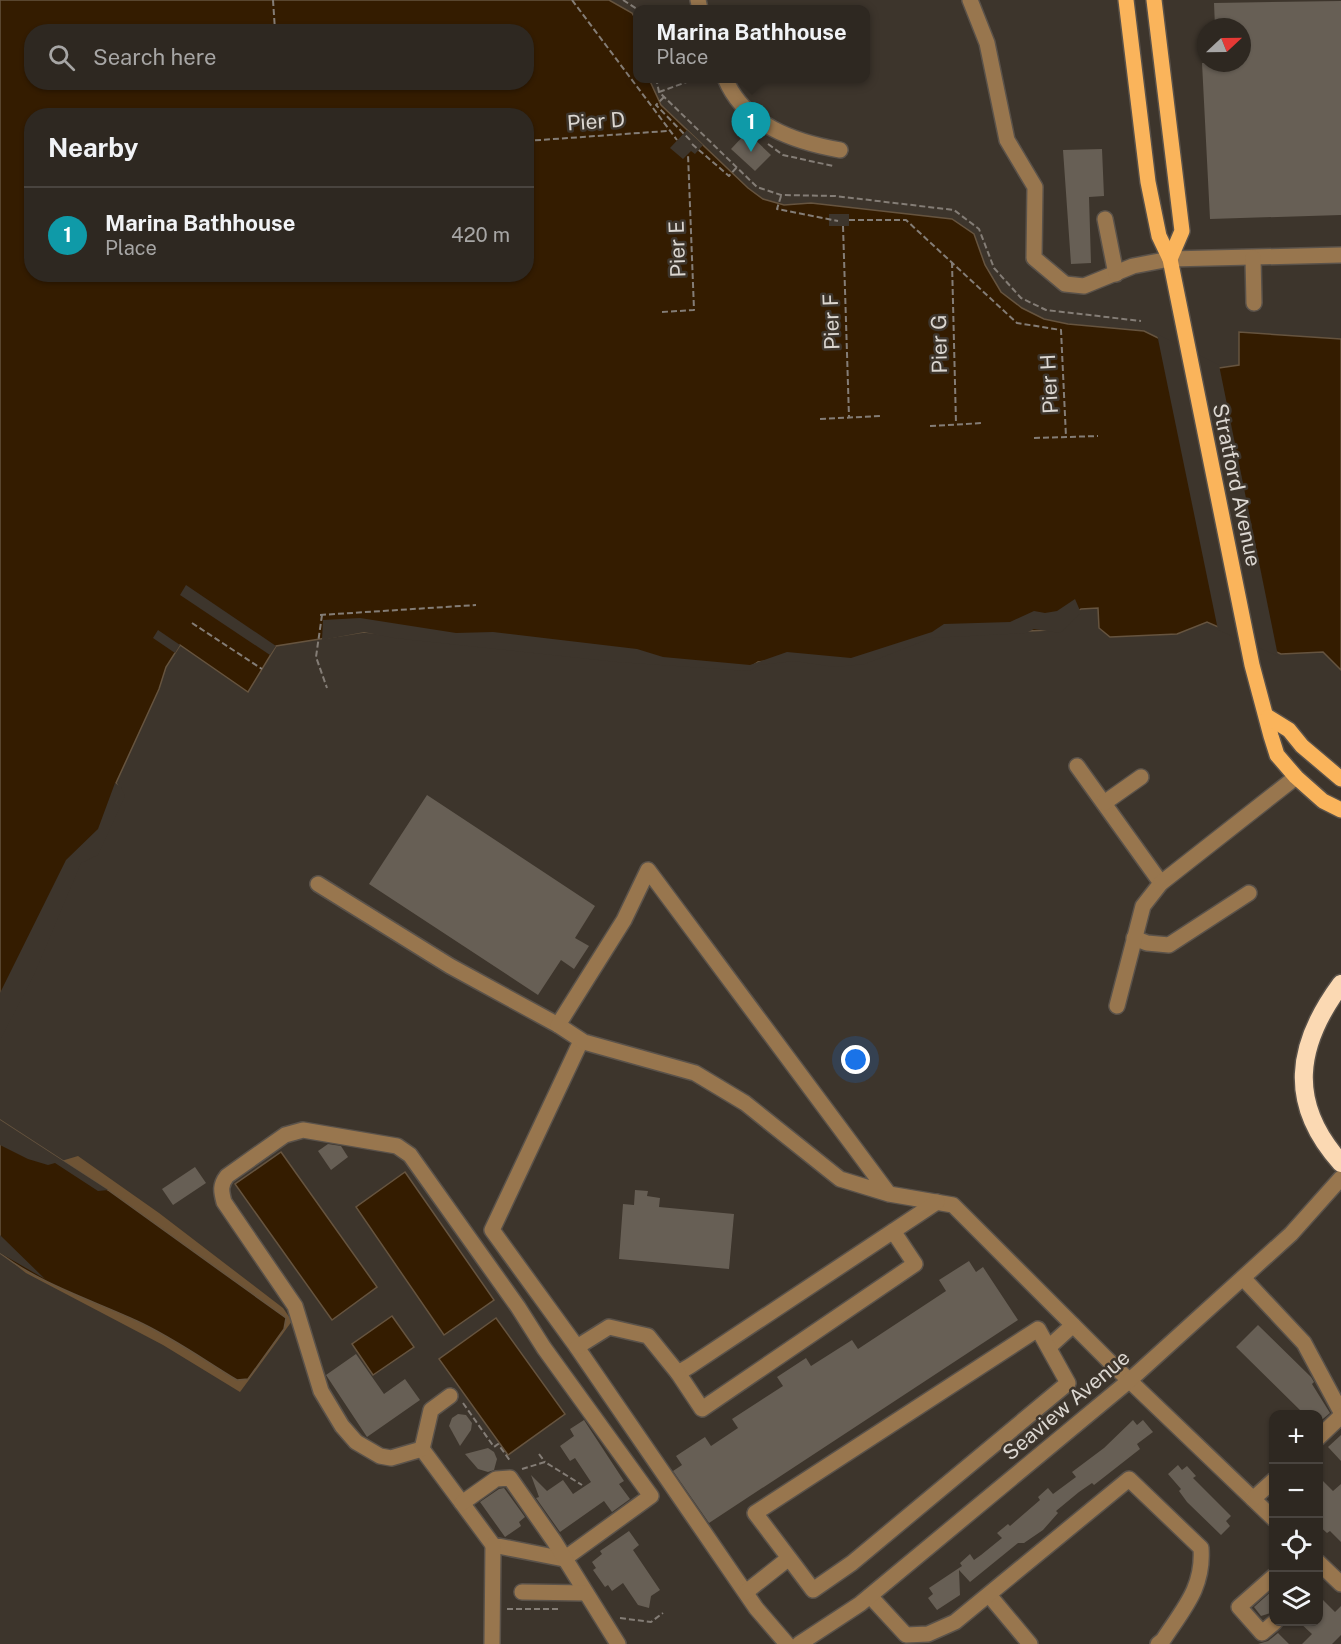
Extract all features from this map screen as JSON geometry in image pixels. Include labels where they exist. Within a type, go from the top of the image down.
[{"type":"highway","points":[[1341,984],[1312,1029],[1306,1052],[1304,1075],[1306,1099],[1313,1121],[1341,1163]]},
{"type":"main road","name":"Stratford Avenue","points":[[1126,0],[1148,182],[1159,236],[1170,259],[1252,665],[1277,755],[1296,777],[1323,801],[1341,810]]},
{"type":"main road","points":[[1154,0],[1182,231],[1170,259]]},
{"type":"main road","points":[[1268,717],[1289,730],[1302,746],[1341,779]]},
{"type":"street","points":[[970,0],[987,43],[1007,140],[1035,187],[1034,258],[1065,284],[1084,286],[1133,266],[1170,259],[1341,255]]},
{"type":"street","points":[[728,83],[739,100],[759,120],[790,139],[840,150]]},
{"type":"street","points":[[1105,219],[1116,274]]},
{"type":"street","points":[[1253,258],[1254,303]]},
{"type":"street","points":[[1077,765],[1161,883]]},
{"type":"street","points":[[1104,803],[1141,777]]},
{"type":"street","points":[[1117,1006],[1143,906],[1161,883],[1296,777]]},
{"type":"street","points":[[558,1025],[624,920],[648,870],[889,1194]]},
{"type":"street","points":[[318,884],[450,966],[558,1025],[581,1041],[694,1073],[744,1103],[840,1179],[889,1194],[953,1205],[1273,1518]]},
{"type":"street","points":[[1134,938],[1147,943],[1169,945],[1249,893]]},
{"type":"street","points":[[581,1041],[492,1230],[577,1347],[746,1592],[787,1644]]},
{"type":"street","points":[[422,1449],[391,1458],[380,1456],[356,1442],[342,1425],[321,1391],[295,1306],[224,1202],[221,1184],[227,1176],[294,1131],[315,1130],[404,1149],[651,1496],[564,1559],[493,1545]]},
{"type":"street","name":"Seaview Avenue","points":[[799,1644],[870,1596],[1130,1380],[1298,1226],[1341,1178]]},
{"type":"street","points":[[678,1373],[937,1202]]},
{"type":"street","points":[[577,1347],[609,1328],[648,1336],[678,1373],[702,1409],[915,1264],[893,1231]]},
{"type":"street","points":[[1243,1278],[1304,1343],[1341,1412]]},
{"type":"street","points":[[1049,1347],[1073,1324]]},
{"type":"street","points":[[1038,1329],[1068,1383],[852,1563],[813,1590],[789,1558],[755,1513],[1038,1329]]},
{"type":"street","points":[[456,1400],[431,1410],[422,1449],[493,1545],[492,1644]]},
{"type":"street","points":[[1323,1433],[1341,1416]]},
{"type":"street","points":[[462,1503],[496,1479],[514,1475],[618,1644]]},
{"type":"street","points":[[870,1596],[906,1635],[928,1634],[955,1622],[1129,1479],[1201,1548],[1203,1570],[1190,1599],[1158,1644]]},
{"type":"street","points":[[1253,1499],[1269,1485]]},
{"type":"street","points":[[746,1592],[789,1558]]},
{"type":"street","points":[[1323,1567],[1336,1579]]},
{"type":"street","points":[[1269,1580],[1239,1607],[1262,1633],[1270,1626]]},
{"type":"street","points":[[522,1592],[586,1593]]},
{"type":"street","points":[[988,1595],[1030,1644]]},
{"type":"path","points":[[273,0],[275,24]]},
{"type":"path","name":"Pier D","points":[[572,0],[633,83]]},
{"type":"path","name":"Pier D","points":[[633,83],[677,140]]},
{"type":"path","points":[[657,83],[659,92],[757,187],[781,195],[835,196],[954,210],[979,230],[994,268],[1021,298],[1047,310],[1141,321]]},
{"type":"path","points":[[659,92],[684,83]]},
{"type":"path","points":[[664,97],[656,105],[691,142],[729,176],[736,167]]},
{"type":"path","name":"Pier D","points":[[534,140],[668,130]]},
{"type":"path","name":"Pier E","points":[[662,312],[694,310],[688,154]]},
{"type":"path","points":[[781,195],[777,209],[838,221]]},
{"type":"path","points":[[849,220],[906,220],[952,262]]},
{"type":"path","name":"Pier F","points":[[843,226],[849,417]]},
{"type":"path","name":"Pier H","points":[[952,262],[1017,323],[1061,330],[1066,437]]},
{"type":"path","name":"Pier G","points":[[952,262],[956,424]]},
{"type":"path","points":[[820,419],[879,416]]},
{"type":"path","points":[[930,426],[983,423]]},
{"type":"path","points":[[1034,438],[1098,436]]},
{"type":"path","points":[[327,688],[316,657],[321,615],[476,605]]},
{"type":"path","points":[[192,623],[262,669]]},
{"type":"path","points":[[456,1400],[494,1447],[498,1444],[514,1475],[527,1465],[544,1462]]},
{"type":"path","points":[[539,1454],[544,1462],[582,1485]]},
{"type":"path","points":[[492,1609],[559,1609]]},
{"type":"path","points":[[612,1617],[651,1622],[663,1613]]},
{"type":"shaded area","points":[[0,0],[609,0],[633,15],[633,83],[651,83],[661,105],[748,188],[763,199],[784,205],[811,203],[952,219],[974,234],[985,265],[1001,292],[1022,308],[1044,319],[1068,324],[1144,331],[1219,368],[1239,365],[1239,332],[1341,339],[1341,670],[1323,652],[1281,654],[1207,622],[1177,634],[1110,637],[1099,628],[1098,608],[1081,609],[1050,630],[930,635],[864,661],[794,658],[758,662],[749,668],[617,659],[364,632],[276,646],[248,692],[180,645],[166,667],[159,689],[116,783],[123,795],[79,861],[0,1037]]},
{"type":"shaded area","points":[[0,1120],[108,1190],[286,1318],[284,1329],[248,1379],[237,1380],[150,1327],[49,1283],[0,1253]]},
{"type":"shaded area","points":[[281,1152],[377,1287],[332,1320],[235,1184]]},
{"type":"shaded area","points":[[78,1156],[159,1213],[283,1308],[292,1321],[240,1392],[163,1345],[26,1273],[12,1262],[2,1237],[48,1165]]},
{"type":"shaded area","points":[[405,1172],[494,1300],[444,1335],[356,1207]]},
{"type":"shaded area","points":[[392,1316],[414,1347],[373,1375],[352,1344]]},
{"type":"shaded area","points":[[496,1318],[565,1414],[508,1455],[439,1359]]},
{"type":"pier","points":[[687,130],[703,145],[695,154],[691,151],[683,159],[670,148]]},
{"type":"pier","points":[[829,214],[849,214],[849,226],[829,226]]},
{"type":"pier","points":[[1157,334],[1219,365],[1278,656],[1218,630]]},
{"type":"pier","points":[[186,585],[276,646],[270,655],[180,595]]},
{"type":"pier","points":[[1075,599],[1081,613],[1060,633],[1034,629],[1026,633],[931,638],[865,664],[835,667],[794,661],[759,665],[749,671],[617,662],[394,638],[364,632],[322,640],[323,620],[360,618],[456,633],[493,632],[637,649],[663,657],[750,665],[787,652],[851,658],[932,632],[944,624],[1010,622],[1034,611],[1045,613],[1057,611]]},
{"type":"pier","points":[[158,630],[180,645],[175,653],[153,638]]},
{"type":"pier","points":[[115,783],[121,787],[125,796],[98,855],[81,863],[34,975],[0,1040],[0,993],[66,860],[98,829]]},
{"type":"pier","points":[[0,1120],[108,1190],[98,1191],[55,1163],[48,1165],[28,1159],[0,1145]]},
{"type":"pier","points":[[0,1235],[2,1237],[45,1279],[0,1253]]},
{"type":"building","points":[[1341,1],[1341,215],[1210,219],[1202,72],[1251,72],[1251,18],[1215,18],[1214,3]]},
{"type":"building","points":[[747,132],[771,155],[755,171],[731,149]]},
{"type":"building","points":[[1102,149],[1104,196],[1089,197],[1091,263],[1071,264],[1063,150]]},
{"type":"building","points":[[427,795],[595,906],[575,938],[589,946],[574,969],[561,960],[538,995],[369,884]]},
{"type":"building","points":[[328,1144],[341,1146],[348,1157],[331,1170],[318,1151]]},
{"type":"building","points":[[195,1167],[206,1183],[173,1205],[162,1189]]},
{"type":"building","points":[[635,1190],[648,1191],[647,1196],[660,1198],[659,1207],[734,1214],[729,1269],[619,1259],[623,1204],[634,1205]]},
{"type":"building","points":[[969,1261],[976,1272],[983,1267],[1018,1320],[709,1523],[673,1471],[682,1465],[676,1456],[705,1437],[711,1446],[738,1428],[732,1419],[783,1386],[777,1377],[806,1358],[811,1366],[852,1340],[858,1349],[946,1291],[939,1280]]},
{"type":"building","points":[[1258,1325],[1311,1377],[1314,1382],[1312,1384],[1330,1413],[1323,1419],[1323,1410],[1300,1410],[1236,1347]]},
{"type":"building","points":[[356,1354],[384,1394],[405,1379],[420,1400],[367,1437],[326,1375]]},
{"type":"building","points":[[458,1414],[466,1415],[472,1423],[471,1430],[460,1446],[449,1426],[452,1418]]},
{"type":"building","points":[[584,1420],[624,1481],[619,1484],[630,1499],[612,1512],[604,1501],[560,1532],[536,1498],[539,1497],[531,1475],[547,1491],[563,1480],[573,1494],[591,1482],[575,1458],[570,1461],[560,1446],[574,1436],[570,1429]]},
{"type":"building","points":[[1133,1420],[1137,1425],[1143,1420],[1153,1432],[1137,1444],[1140,1449],[1056,1511],[1058,1513],[1043,1530],[1024,1543],[1018,1543],[970,1582],[959,1570],[960,1595],[937,1610],[928,1598],[933,1594],[929,1588],[962,1566],[960,1563],[970,1554],[974,1560],[1002,1538],[997,1533],[1008,1524],[1010,1526],[1040,1500],[1038,1497],[1048,1488],[1053,1494],[1076,1477],[1072,1472],[1104,1448]]},
{"type":"building","points":[[1341,1435],[1341,1461],[1328,1447]]},
{"type":"building","points":[[488,1448],[494,1452],[497,1459],[494,1470],[488,1472],[478,1469],[465,1454]]},
{"type":"building","points":[[1178,1465],[1182,1470],[1187,1466],[1196,1476],[1193,1478],[1231,1516],[1226,1521],[1230,1526],[1221,1535],[1187,1502],[1179,1491],[1181,1489],[1168,1474]]},
{"type":"building","points":[[1323,1481],[1333,1491],[1341,1484],[1341,1542],[1330,1531],[1327,1533],[1323,1529]]},
{"type":"building","points":[[504,1488],[525,1517],[519,1522],[521,1526],[505,1537],[480,1502]]},
{"type":"building","points":[[629,1531],[639,1545],[633,1550],[660,1590],[651,1596],[649,1608],[638,1605],[623,1583],[612,1591],[608,1585],[605,1587],[593,1570],[596,1568],[592,1562],[602,1554],[600,1551]]},
{"type":"building","points":[[1269,1594],[1269,1614],[1261,1616],[1254,1607]]},
{"type":"building","points":[[1323,1600],[1335,1612],[1341,1606],[1341,1635],[1332,1644],[1302,1644],[1312,1634],[1303,1626],[1323,1626]]},
{"type":"building","points":[[1278,1633],[1289,1644],[1258,1644],[1268,1641]]},
{"type":"place","name":"Marina Bathhouse","points":[[751,152]]}]
